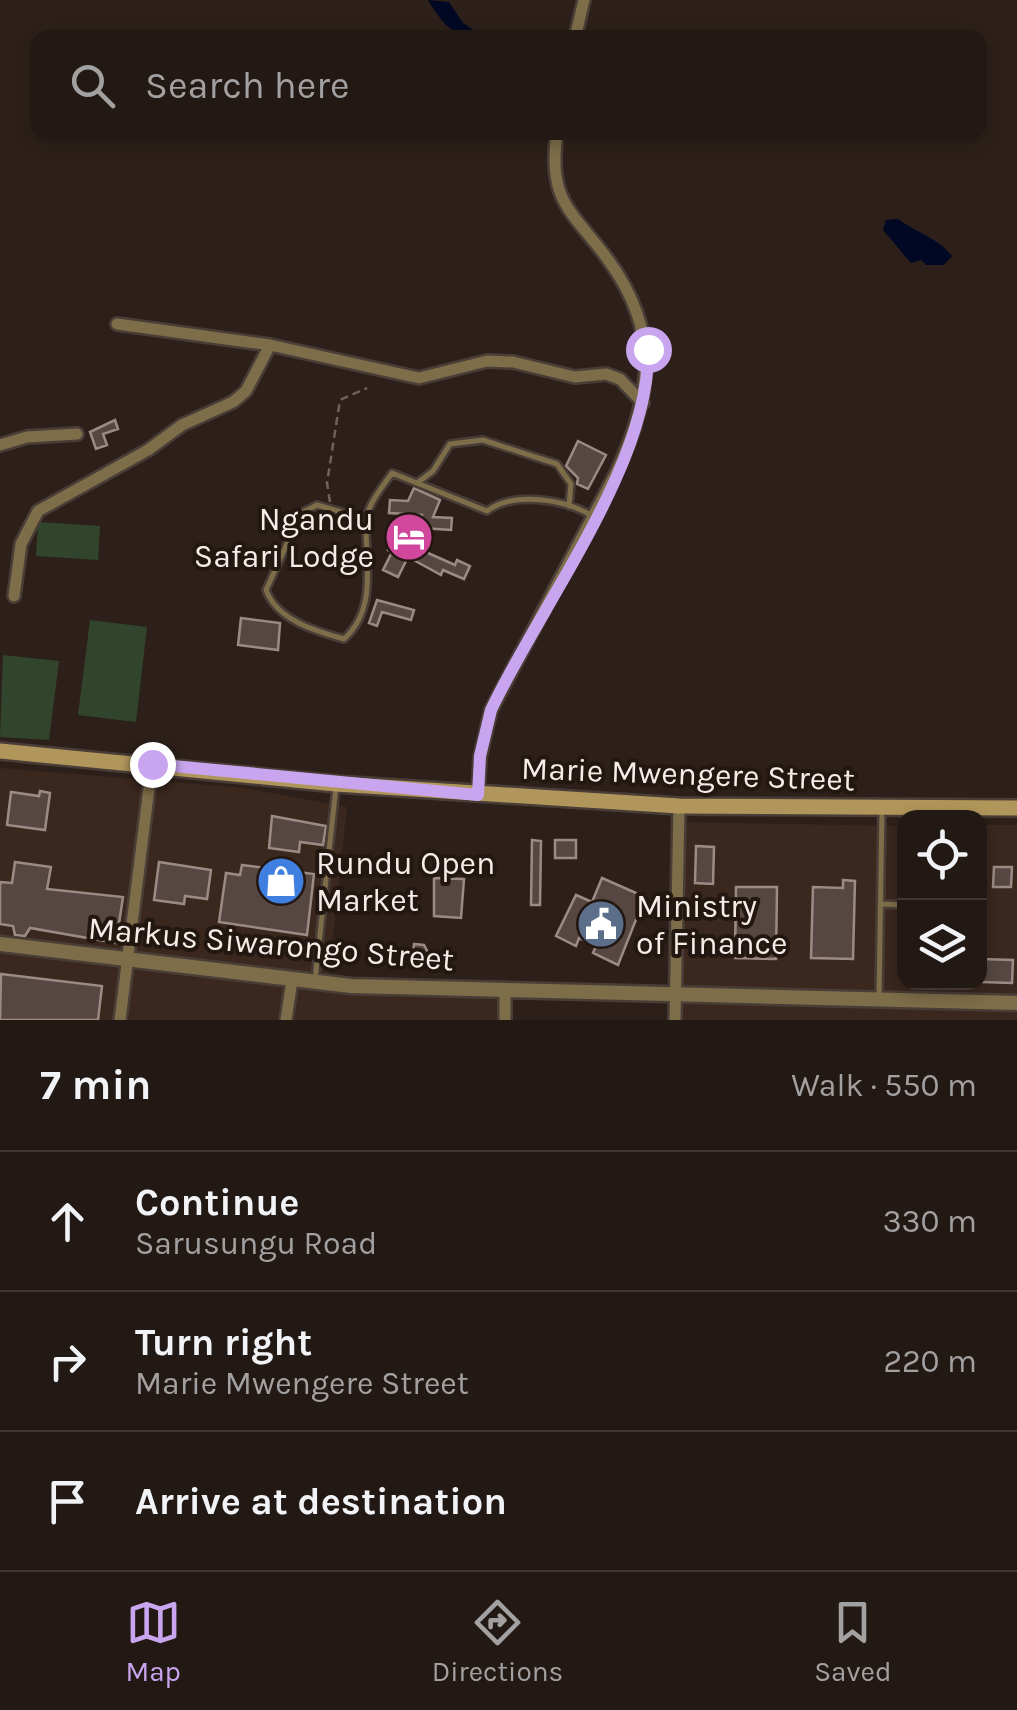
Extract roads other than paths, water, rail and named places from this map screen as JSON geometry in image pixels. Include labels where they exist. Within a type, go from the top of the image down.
[{"type":"main road","name":"Marie Mwengere Street","points":[[0,752],[478,795],[679,806],[1017,808]]},
{"type":"street","points":[[576,30],[584,0]]},
{"type":"street","points":[[478,795],[480,756],[491,710],[594,517],[632,438],[643,403],[648,349],[640,321],[612,264],[565,209],[556,164],[557,140]]},
{"type":"street","points":[[117,324],[270,345],[419,378],[487,361],[514,362],[576,376],[606,374],[620,379],[643,403]]},
{"type":"street","points":[[14,596],[22,544],[38,511],[148,450],[182,425],[233,402],[246,391],[270,345]]},
{"type":"street","points":[[0,445],[28,436],[77,434]]},
{"type":"street","points":[[120,1020],[152,764]]},
{"type":"street","points":[[676,1020],[679,806]]},
{"type":"street","name":"Markus Siwarongo Street","points":[[0,944],[314,983],[676,997],[1017,1003]]},
{"type":"street","points":[[286,1020],[292,980]]},
{"type":"street","points":[[505,992],[505,1020]]},
{"type":"lane","points":[[417,483],[433,471],[450,444],[483,440],[557,464],[571,484],[569,506]]},
{"type":"lane","points":[[366,519],[318,506],[301,513],[266,590],[270,603],[314,631],[344,638],[358,626],[367,604],[366,519],[392,473],[487,511],[502,500],[569,506],[594,517]]},
{"type":"lane","points":[[314,983],[336,784]]},
{"type":"lane","points":[[879,1001],[882,806]]},
{"type":"lane","points":[[881,904],[897,905]]},
{"type":"water","points":[[428,0],[449,2],[463,23],[474,30],[452,30]]},
{"type":"water","points":[[898,219],[934,240],[952,256],[944,265],[926,265],[921,260],[911,263],[883,230],[886,220]]},
{"type":"place","name":"Ngandu Safari Lodge","points":[[409,537]]},
{"type":"place","name":"Rundu Open Market","points":[[281,881]]},
{"type":"place","name":"Ministry of Finance","points":[[601,924]]}]
